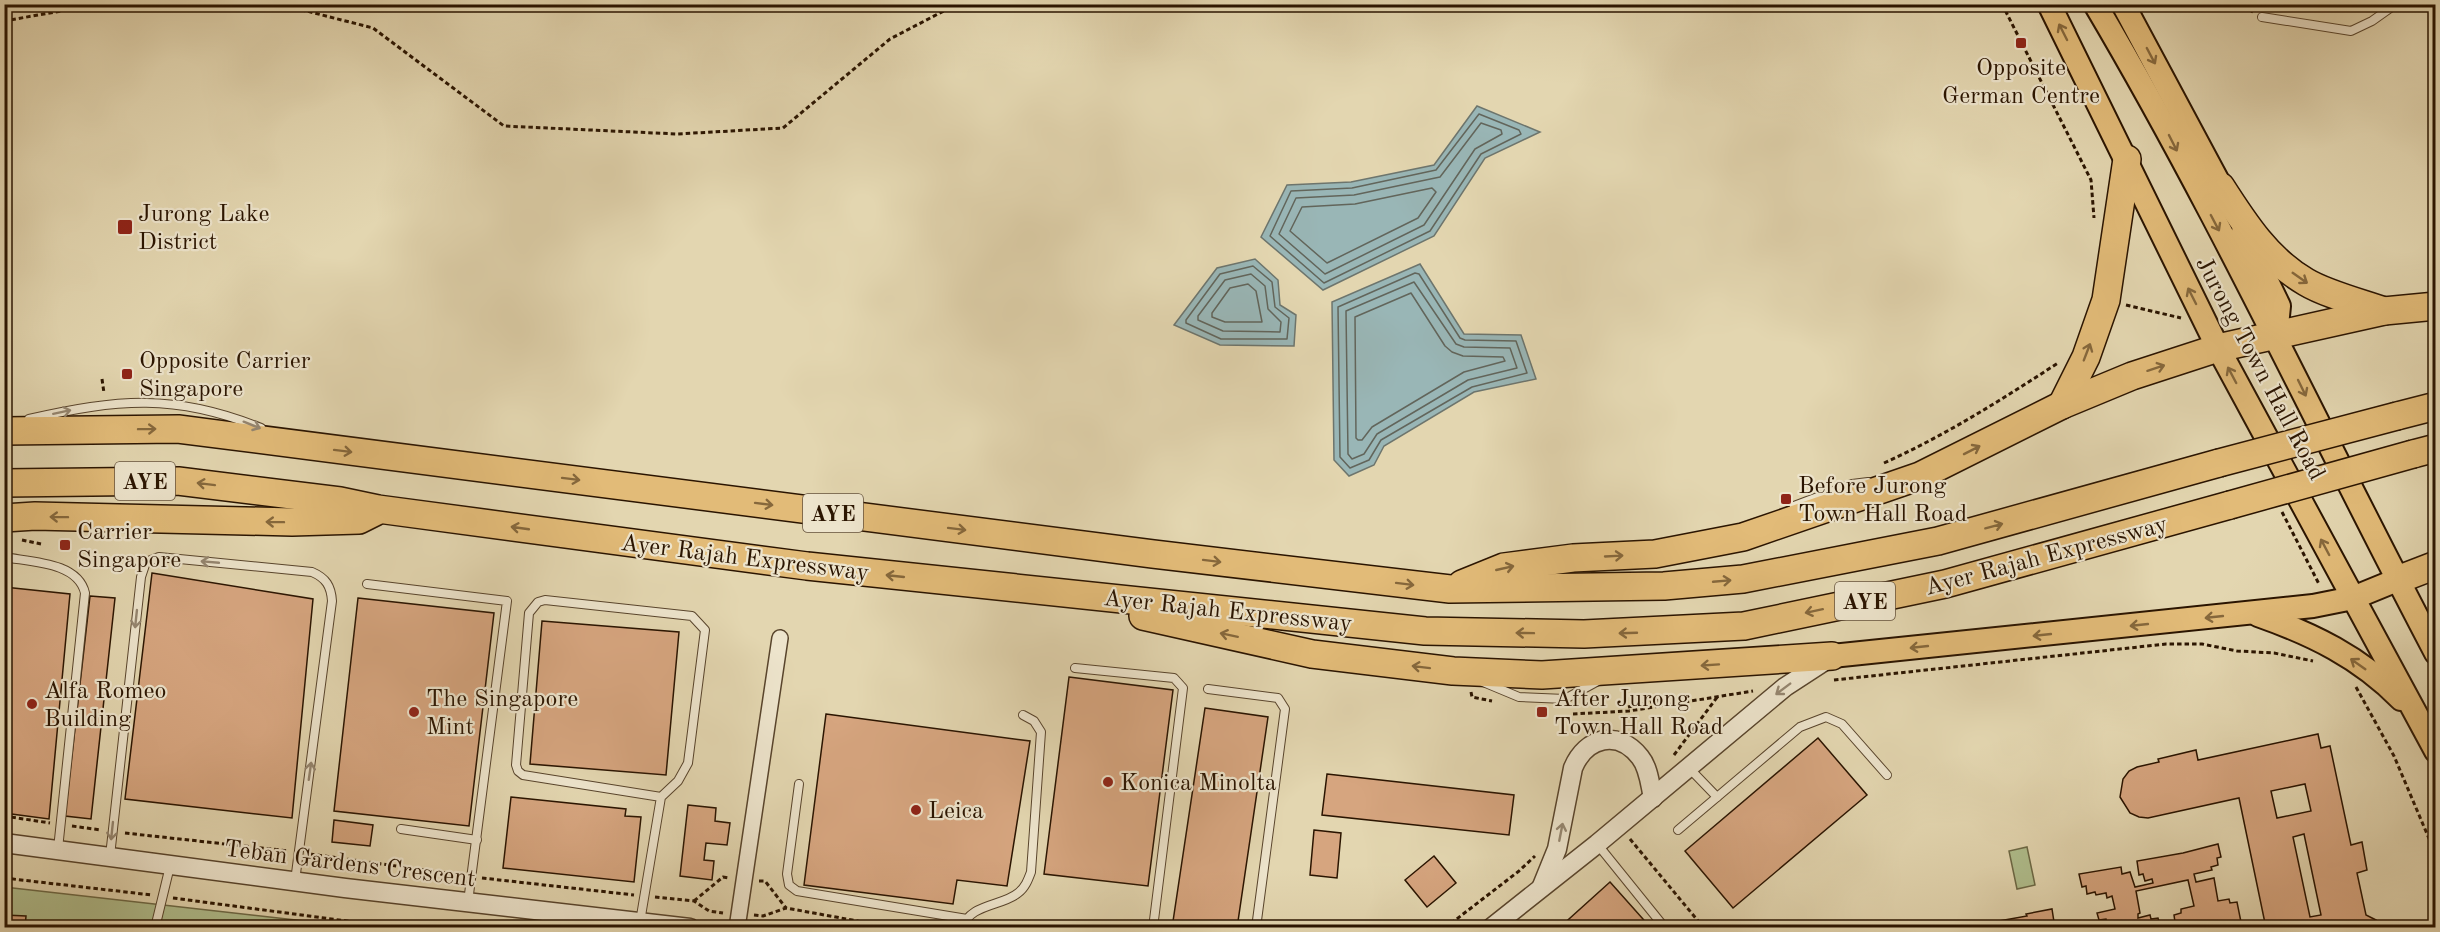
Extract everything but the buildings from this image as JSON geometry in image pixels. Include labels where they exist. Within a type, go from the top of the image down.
[{"type":"highway","points":[[2062,405],[2086,357],[2106,300],[2127,159]]},
{"type":"highway","points":[[2221,187],[2252,234],[2275,260],[2307,283],[2395,310]]},
{"type":"highway","points":[[1450,589],[1504,567],[1573,558],[1654,554],[1749,531],[1920,476],[2062,405],[2132,376],[2218,348],[2395,310],[2436,306]]},
{"type":"highway","name":"Ayer Rajah Expressway","points":[[4,431],[178,429],[1154,554],[1450,589],[1664,586],[1743,579],[1938,541],[2436,406]]},
{"type":"highway","name":"Ayer Rajah Expressway","points":[[4,483],[178,481],[340,501],[378,510],[807,567],[1425,631],[1584,634],[1744,626],[1945,584],[2424,451]]},
{"type":"highway","points":[[4,518],[292,522],[359,520],[378,510]]},
{"type":"highway","points":[[2397,580],[2436,566]]},
{"type":"highway","points":[[1016,588],[1312,654],[1453,670],[1542,675],[1618,670],[1828,668]]},
{"type":"main road","name":"Jurong Town Hall Road","points":[[2049,4],[2218,348],[2436,752]]},
{"type":"main road","name":"Jurong Town Hall Road","points":[[2095,4],[2158,115],[2276,336],[2397,580],[2436,653]]},
{"type":"main road","name":"Jurong Town Hall Road","points":[[2123,4],[2221,187],[2279,306],[2276,336]]},
{"type":"main road","points":[[1828,668],[2100,628],[2313,606],[2353,598],[2397,580]]},
{"type":"main road","points":[[2250,613],[2304,631],[2329,644],[2393,691],[2418,716]]},
{"type":"street","points":[[738,921],[780,638]]},
{"type":"street","points":[[1491,927],[1597,844],[1785,687],[1828,668]]},
{"type":"street","points":[[1541,887],[1557,849],[1573,768],[1577,757],[1585,748],[1596,742],[1607,740],[1619,741],[1631,748],[1641,759],[1649,777],[1653,798]]},
{"type":"street","name":"Teban Gardens Crescent","points":[[4,843],[295,881],[690,927]]},
{"type":"lane","points":[[2262,17],[2351,31],[2372,21],[2396,4]]},
{"type":"lane","points":[[4,425],[105,404],[157,402],[206,409],[244,421],[306,447]]},
{"type":"lane","points":[[1782,510],[1852,484],[1920,476]]},
{"type":"lane","points":[[4,557],[71,571],[82,582],[85,593],[58,849]]},
{"type":"lane","points":[[110,856],[141,577],[146,562],[159,557],[312,572],[320,575],[327,582],[331,590],[332,601],[295,881]]},
{"type":"lane","points":[[367,584],[507,601],[468,902]]},
{"type":"lane","points":[[640,922],[661,797],[678,781],[688,763],[705,630],[701,623],[692,616],[545,600],[538,603],[529,613],[516,765],[518,771],[524,775],[661,797]]},
{"type":"lane","points":[[1075,668],[1174,678],[1183,688],[1153,927]]},
{"type":"lane","points":[[1208,689],[1278,698],[1284,709],[1256,927]]},
{"type":"lane","points":[[963,927],[970,914],[1018,894],[1027,883],[1030,872],[1041,732],[1034,722],[1023,715]]},
{"type":"lane","points":[[1678,830],[1800,727],[1826,717],[1842,724],[1887,775]]},
{"type":"lane","points":[[1688,768],[1717,797]]},
{"type":"lane","points":[[799,784],[787,874],[789,885],[797,891],[967,919]]},
{"type":"lane","points":[[401,829],[477,840]]},
{"type":"lane","points":[[1597,844],[1665,927]]},
{"type":"lane","points":[[155,927],[171,864]]},
{"type":"path","points":[[4,21],[101,4]]},
{"type":"path","points":[[279,4],[373,28],[504,126],[677,134],[783,128],[890,39],[957,4]]},
{"type":"path","points":[[2002,4],[2091,180],[2095,222]]},
{"type":"path","points":[[2106,300],[2183,319]]},
{"type":"path","points":[[1879,465],[1918,448],[1983,411],[2061,361]]},
{"type":"path","points":[[1828,668],[2166,644],[2202,644],[2237,651],[2274,653],[2320,662]]},
{"type":"path","points":[[2355,686],[2394,756],[2436,855]]},
{"type":"path","points":[[1574,714],[1629,711],[1785,687]]},
{"type":"path","points":[[1701,718],[1718,696]]},
{"type":"path","points":[[1628,707],[1659,700],[1659,706]]},
{"type":"path","points":[[4,816],[112,832],[299,852],[471,876],[694,901],[709,911],[738,921],[786,908],[896,927]]},
{"type":"path","points":[[1625,834],[1704,927]]},
{"type":"path","points":[[4,878],[400,927]]},
{"type":"path","points":[[337,927],[339,920]]},
{"type":"green space","points":[[2027,847],[2035,885],[2017,889],[2009,851]]},
{"type":"green space","points":[[4,887],[358,927],[5,927]]},
{"type":"water","points":[[1477,106],[1540,132],[1485,158],[1434,236],[1323,290],[1261,237],[1287,185],[1351,182],[1434,165]]},
{"type":"water","points":[[1255,259],[1278,280],[1280,305],[1296,315],[1294,346],[1220,345],[1174,325],[1217,268]]},
{"type":"water","points":[[1420,264],[1464,334],[1521,335],[1536,379],[1474,392],[1384,446],[1374,465],[1349,476],[1334,460],[1332,302]]},
{"type":"place","name":"Opposite German Centre","points":[[2021,43]]},
{"type":"place","name":"Jurong Lake District","points":[[125,227]]},
{"type":"place","name":"Opposite Carrier Singapore","points":[[127,374]]},
{"type":"place","name":"Before Jurong Town Hall Road","points":[[1786,499]]},
{"type":"place","name":"Carrier Singapore","points":[[65,545]]},
{"type":"place","name":"Alfa Romeo Building","points":[[32,704]]},
{"type":"place","name":"The Singapore Mint","points":[[414,712]]},
{"type":"place","name":"After Jurong Town Hall Road","points":[[1542,712]]},
{"type":"place","name":"Konica Minolta","points":[[1108,782]]},
{"type":"place","name":"Leica","points":[[916,810]]}]
